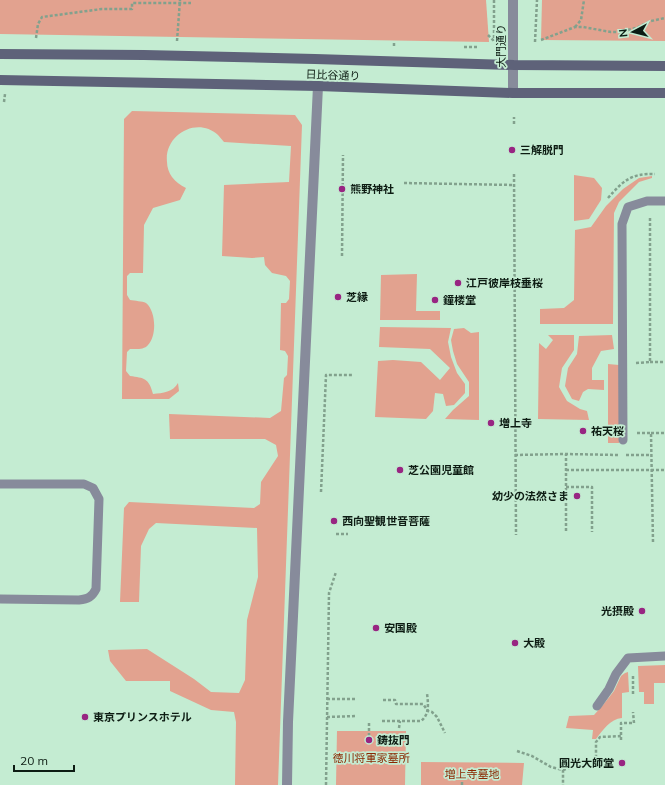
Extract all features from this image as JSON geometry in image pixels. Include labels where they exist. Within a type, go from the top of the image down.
[{"type":"main road","name":"日比谷通り","points":[[0,54],[284,58],[514,65],[665,66]]},
{"type":"main road","name":"日比谷通り","points":[[0,80],[318,86],[513,93],[665,93]]},
{"type":"street","name":"大門通り","points":[[513,0],[513,93]]},
{"type":"street","points":[[287,785],[288,722],[318,86]]},
{"type":"lane","points":[[623,440],[622,224],[628,206],[650,201],[665,201],[665,193]]},
{"type":"lane","points":[[0,484],[84,484],[93,488],[99,499],[96,589],[94,594],[88,599],[79,600],[0,599]]},
{"type":"lane","points":[[597,706],[609,689],[616,674],[628,658],[665,656]]},
{"type":"path","points":[[488,35],[494,42],[494,0]]},
{"type":"path","points":[[535,42],[537,0]]},
{"type":"path","points":[[575,27],[581,20],[584,0]]},
{"type":"path","points":[[177,42],[180,2]]},
{"type":"path","points":[[36,38],[38,24],[42,17],[102,9],[132,9],[132,3],[191,3]]},
{"type":"path","points":[[541,40],[575,27],[620,32],[636,28],[651,21],[665,18]]},
{"type":"path","points":[[394,41],[394,46]]},
{"type":"path","points":[[514,117],[514,124]]},
{"type":"path","points":[[342,256],[343,155],[343,158]]},
{"type":"path","points":[[514,174],[516,535]]},
{"type":"path","points":[[608,198],[620,184],[629,178],[641,174],[655,174]]},
{"type":"path","points":[[404,183],[514,185]]},
{"type":"path","points":[[650,201],[650,362]]},
{"type":"path","points":[[636,366],[636,363],[665,362]]},
{"type":"path","points":[[321,492],[326,375],[353,375]]},
{"type":"path","points":[[636,426],[636,433],[665,433]]},
{"type":"path","points":[[651,433],[653,542]]},
{"type":"path","points":[[566,454],[566,531]]},
{"type":"path","points":[[516,455],[651,455]]},
{"type":"path","points":[[566,470],[665,470]]},
{"type":"path","points":[[566,487],[592,487],[592,532]]},
{"type":"path","points":[[336,534],[348,534]]},
{"type":"path","points":[[326,785],[329,593],[336,572]]},
{"type":"path","points":[[382,721],[422,721],[428,711],[427,693]]},
{"type":"path","points":[[327,699],[356,699]]},
{"type":"path","points":[[383,700],[395,700],[396,704],[423,704],[428,711],[432,712],[437,717],[445,733]]},
{"type":"path","points":[[621,740],[621,723],[634,723],[633,712]]},
{"type":"path","points":[[327,717],[356,716]]},
{"type":"path","points":[[369,721],[369,736]]},
{"type":"path","points":[[400,721],[400,728]]},
{"type":"path","points":[[517,751],[563,770],[580,765],[596,764],[596,742],[600,737],[621,736]]},
{"type":"path","points":[[462,769],[462,785]]},
{"type":"path","points":[[563,770],[563,785]]},
{"type":"green space","points":[[0,0],[486,0],[489,42],[0,34]]},
{"type":"green space","points":[[542,0],[665,0],[665,41],[541,40]]},
{"type":"green space","points":[[132,111],[295,115],[302,125],[278,785],[235,785],[236,722],[234,712],[211,710],[170,691],[170,681],[126,681],[110,661],[108,650],[147,649],[194,679],[211,692],[239,693],[245,680],[247,620],[258,577],[257,528],[156,523],[149,529],[141,546],[139,602],[120,602],[124,508],[129,502],[254,508],[260,504],[261,482],[278,456],[276,445],[265,439],[170,439],[169,414],[270,418],[281,411],[284,378],[287,375],[288,356],[285,351],[280,350],[281,303],[286,303],[289,299],[290,281],[286,276],[272,273],[265,265],[264,257],[252,258],[222,256],[224,185],[289,182],[291,146],[224,142],[218,135],[201,127],[184,131],[176,137],[171,144],[167,152],[168,170],[180,185],[186,188],[180,200],[153,208],[144,225],[143,273],[130,273],[127,276],[127,295],[130,300],[146,303],[152,312],[154,330],[151,341],[146,347],[130,349],[127,352],[126,371],[130,376],[142,378],[148,382],[153,394],[171,390],[178,383],[179,391],[169,399],[122,399],[124,119]]},
{"type":"green space","points":[[574,175],[594,178],[602,188],[601,200],[589,219],[574,221]]},
{"type":"green space","points":[[652,176],[652,178],[639,182],[619,202],[614,213],[613,324],[540,324],[540,309],[564,308],[574,300],[575,230],[591,227],[606,206],[623,189],[639,178]]},
{"type":"green space","points":[[417,274],[416,311],[440,311],[440,320],[380,320],[381,275]]},
{"type":"green space","points":[[380,327],[451,328],[448,342],[451,357],[457,373],[465,384],[465,393],[454,405],[446,406],[443,394],[435,393],[433,411],[426,419],[375,417],[378,361],[393,360],[421,362],[440,380],[450,368],[430,349],[379,347]]},
{"type":"green space","points":[[464,328],[471,333],[479,332],[479,420],[445,419],[469,396],[469,382],[457,364],[451,340],[454,329]]},
{"type":"green space","points":[[548,335],[574,335],[574,350],[562,368],[559,387],[567,401],[580,409],[587,411],[589,420],[538,419],[539,343],[546,349],[553,340]]},
{"type":"green space","points":[[612,335],[614,349],[601,351],[592,368],[592,380],[604,380],[604,390],[588,389],[583,392],[579,401],[572,399],[565,386],[568,368],[577,354],[579,336]]},
{"type":"green space","points":[[608,364],[619,365],[619,443],[608,443]]},
{"type":"green space","points":[[665,665],[665,683],[654,683],[654,704],[644,704],[644,692],[639,692],[638,666]]},
{"type":"green space","points":[[628,672],[629,692],[622,693],[622,718],[614,720],[610,723],[596,739],[592,739],[593,730],[566,728],[569,716],[594,715],[614,691],[621,676]]},
{"type":"green space","name":"徳川将軍家墓所","points":[[337,731],[406,731],[405,785],[336,785]]},
{"type":"green space","name":"増上寺墓地","points":[[421,762],[524,763],[522,785],[421,785]]},
{"type":"place","name":"三解脱門","points":[[512,150]]},
{"type":"place","name":"熊野神社","points":[[342,189]]},
{"type":"place","name":"江戸彼岸枝垂桜","points":[[458,283]]},
{"type":"place","name":"芝縁","points":[[338,297]]},
{"type":"place","name":"鐘楼堂","points":[[435,300]]},
{"type":"place","name":"増上寺","points":[[491,423]]},
{"type":"place","name":"祐天桜","points":[[583,431]]},
{"type":"place","name":"芝公園児童館","points":[[400,470]]},
{"type":"place","name":"幼少の法然さま","points":[[577,496]]},
{"type":"place","name":"西向聖観世音菩薩","points":[[334,521]]},
{"type":"place","name":"光摂殿","points":[[642,611]]},
{"type":"place","name":"安国殿","points":[[376,628]]},
{"type":"place","name":"大殿","points":[[515,643]]},
{"type":"place","name":"東京プリンスホテル","points":[[85,717]]},
{"type":"place","name":"鋳抜門","points":[[369,740]]},
{"type":"place","name":"圓光大師堂","points":[[622,763]]}]
